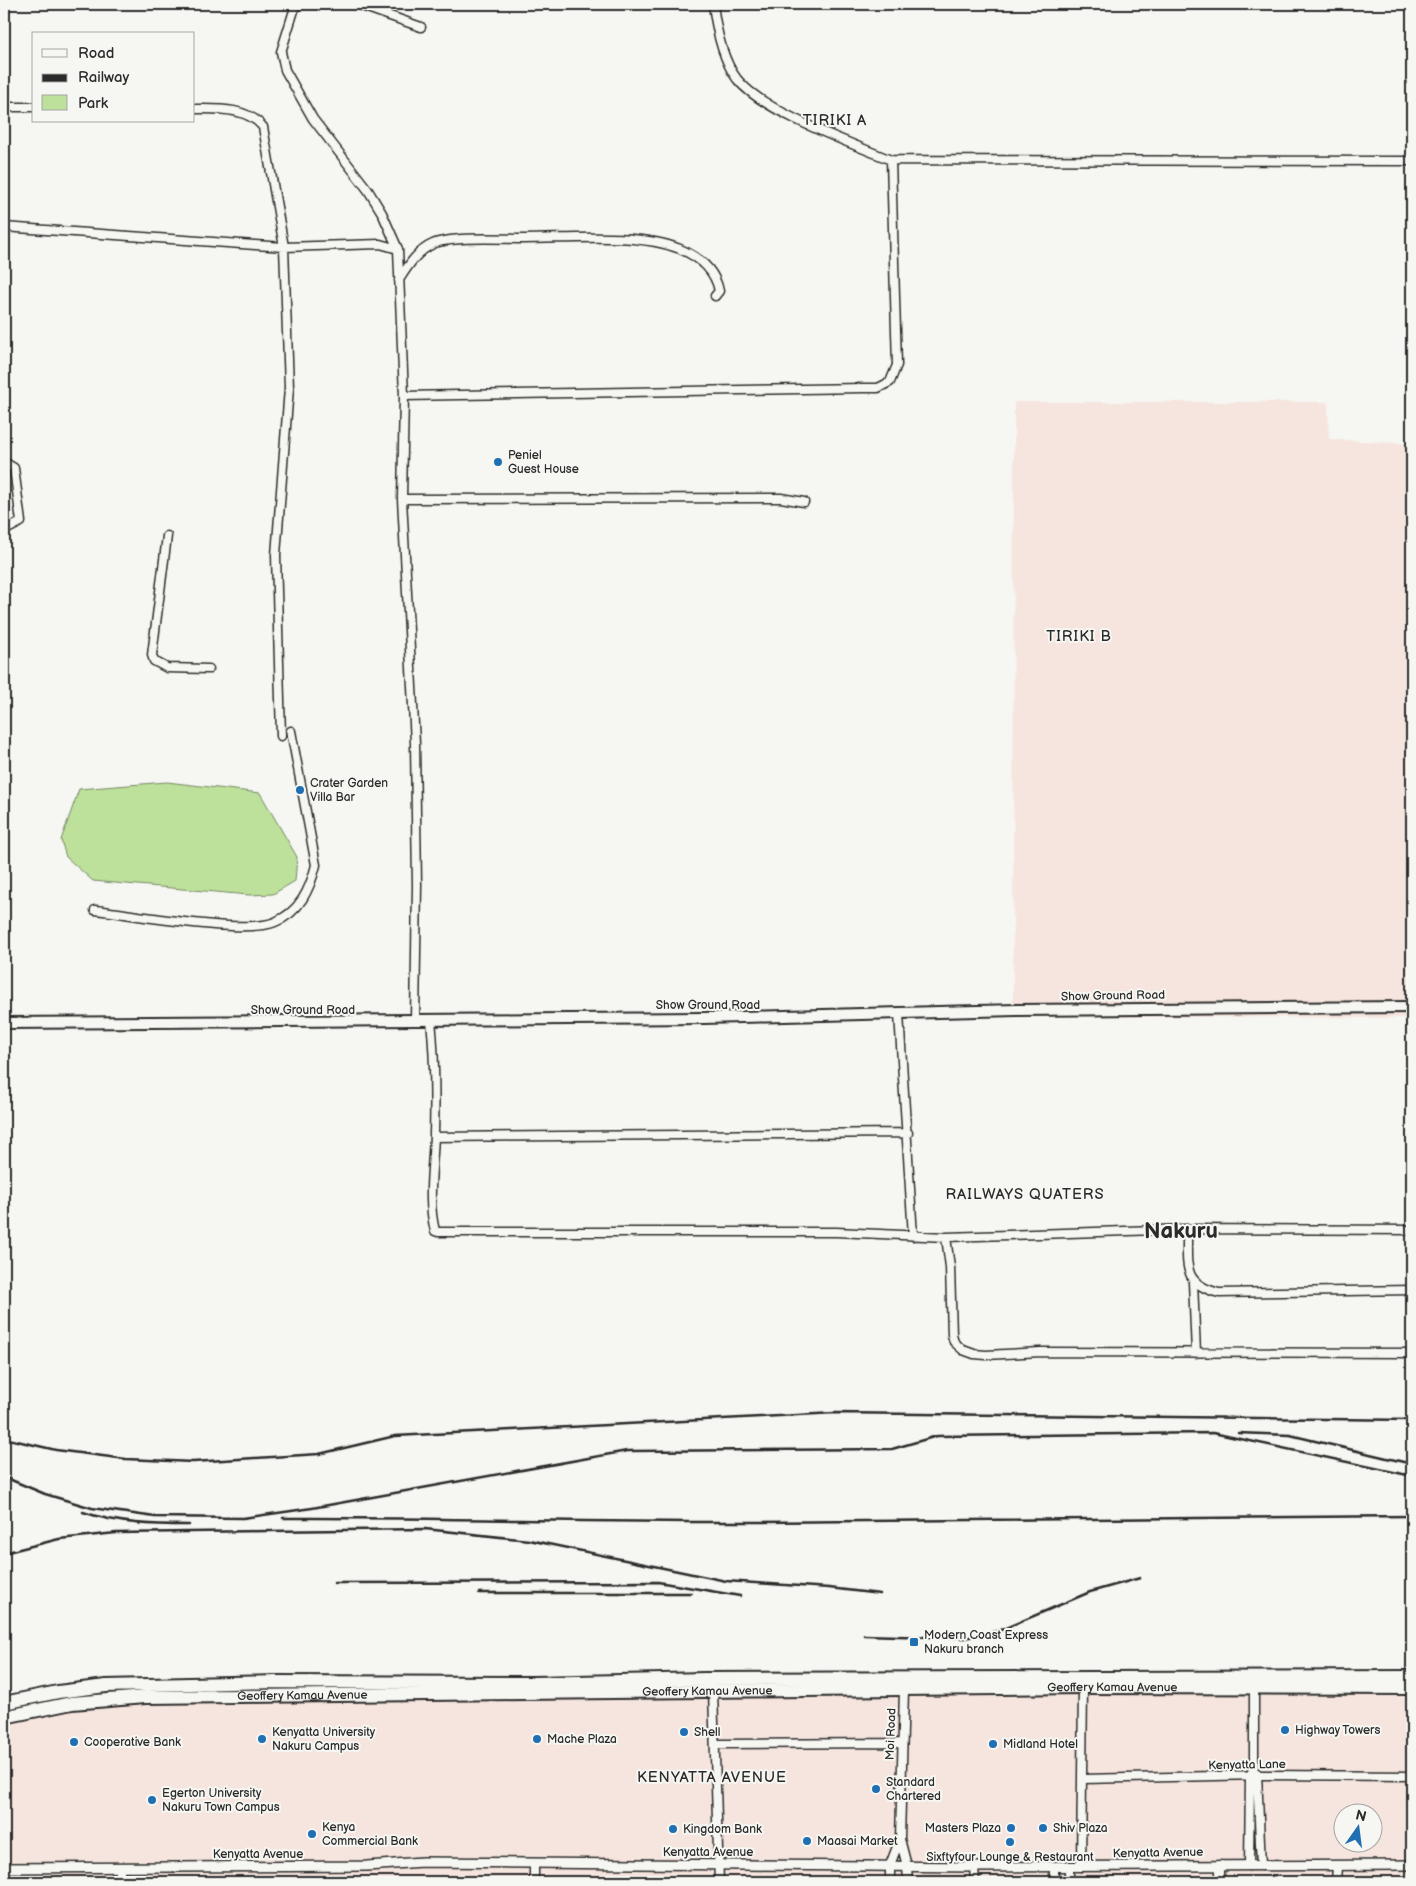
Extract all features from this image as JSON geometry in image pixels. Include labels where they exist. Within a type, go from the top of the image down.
[{"type":"highway","name":"Geoffery Kamau Avenue","points":[[4,1703],[50,1693],[106,1686],[240,1682],[534,1683],[714,1679],[1412,1677]]},
{"type":"highway","name":"Geoffery Kamau Avenue","points":[[4,1717],[72,1703],[145,1698],[1083,1687],[1412,1688]]},
{"type":"main road","name":"Show Ground Road","points":[[4,1022],[766,1018],[1026,1010],[1412,1007]]},
{"type":"street","points":[[296,4],[281,52],[285,70],[313,119],[368,190],[382,213],[398,249],[404,396],[402,499],[415,744],[417,885],[414,1021]]},
{"type":"street","points":[[356,4],[421,27]]},
{"type":"street","points":[[712,4],[723,49],[736,78],[750,93],[806,123],[891,160],[1412,161]]},
{"type":"street","points":[[4,126],[5,107],[32,107]]},
{"type":"street","points":[[195,109],[220,109],[247,115],[263,127],[284,247],[288,388],[276,555],[281,736]]},
{"type":"street","points":[[404,396],[878,388],[890,382],[898,365],[891,160]]},
{"type":"street","points":[[4,227],[284,247],[380,244],[398,249]]},
{"type":"street","points":[[399,280],[411,261],[434,244],[474,239],[626,240],[660,243],[698,257],[718,283],[719,291],[715,296]]},
{"type":"street","points":[[4,462],[14,468],[22,522],[4,530]]},
{"type":"street","points":[[402,499],[781,498],[804,502]]},
{"type":"street","points":[[167,536],[152,655],[154,661],[167,668],[209,669]]},
{"type":"street","points":[[95,910],[233,926],[274,923],[289,915],[301,903],[311,885],[316,866],[290,731]]},
{"type":"street","points":[[899,1014],[913,1236]]},
{"type":"street","points":[[431,1020],[434,1053],[432,1218],[434,1231],[442,1233],[718,1231],[836,1232],[946,1237],[1187,1229],[1412,1230]]},
{"type":"street","points":[[434,1137],[908,1133]]},
{"type":"street","points":[[1187,1229],[1189,1272],[1193,1282],[1196,1353]]},
{"type":"street","points":[[946,1237],[950,1267],[952,1335],[954,1342],[963,1350],[974,1354],[1040,1352],[1412,1354]]},
{"type":"street","points":[[1193,1282],[1219,1293],[1412,1290]]},
{"type":"street","points":[[1081,1867],[1083,1687]]},
{"type":"street","points":[[1254,1688],[1254,1767],[1261,1866]]},
{"type":"street","name":"Moi Road","points":[[904,1690],[900,1839],[907,1866],[908,1882]]},
{"type":"street","points":[[713,1691],[719,1882]]},
{"type":"street","points":[[715,1744],[902,1743]]},
{"type":"street","points":[[1249,1866],[1255,1776]]},
{"type":"street","name":"Kenyatta Lane","points":[[1083,1779],[1412,1776]]},
{"type":"street","name":"Moi Road","points":[[890,1882],[890,1865],[900,1839]]},
{"type":"street","name":"Kenyatta Avenue","points":[[4,1868],[367,1866],[422,1862],[974,1867],[1412,1865]]},
{"type":"street","points":[[534,1863],[534,1882]]},
{"type":"street","points":[[1220,1865],[1220,1882]]},
{"type":"street","points":[[1054,1866],[1054,1882]]},
{"type":"street","points":[[1069,1866],[1069,1882]]},
{"type":"street","points":[[1336,1882],[1337,1866]]},
{"type":"street","points":[[974,1867],[975,1882]]},
{"type":"street","points":[[120,1868],[120,1882]]},
{"type":"shaded area","points":[[1014,402],[1328,402],[1329,439],[1412,444],[1412,1018],[1013,1016]]},
{"type":"shaded area","points":[[1412,1691],[1412,1882],[4,1882],[4,1717],[136,1696]]},
{"type":"green space","points":[[167,782],[260,793],[297,857],[295,881],[273,894],[249,895],[93,881],[66,857],[61,840],[79,789]]},
{"type":"railway","points":[[4,1438],[56,1450],[126,1459],[193,1462],[319,1454],[395,1436],[835,1413],[1412,1420]]},
{"type":"railway","points":[[4,1477],[45,1494],[92,1508],[155,1517],[243,1518],[312,1508],[627,1451],[892,1449],[937,1436],[1213,1433],[1412,1476]]},
{"type":"railway","points":[[1238,1433],[1290,1435],[1412,1464]]},
{"type":"railway","points":[[83,1512],[122,1521],[189,1525]]},
{"type":"railway","points":[[283,1518],[759,1522],[1412,1516]]},
{"type":"railway","points":[[4,1553],[59,1539],[116,1533],[425,1529],[529,1540],[726,1581],[829,1588],[880,1594]]},
{"type":"railway","points":[[864,1635],[965,1638],[1001,1630],[1090,1592],[1140,1578]]},
{"type":"railway","points":[[334,1583],[658,1582],[740,1596]]},
{"type":"railway","points":[[479,1593],[691,1593]]},
{"type":"place","name":"Peniel Guest House","points":[[498,462]]},
{"type":"place","name":"Crater Garden Villa Bar","points":[[300,790]]},
{"type":"place","name":"Modern Coast Express Nakuru branch","points":[[914,1642]]},
{"type":"place","name":"Highway Towers","points":[[1285,1730]]},
{"type":"place","name":"Shell","points":[[684,1732]]},
{"type":"place","name":"Kenyatta University Nakuru Campus","points":[[262,1739]]},
{"type":"place","name":"Mache Plaza","points":[[537,1739]]},
{"type":"place","name":"Cooperative Bank","points":[[74,1742]]},
{"type":"place","name":"Midland Hotel","points":[[993,1744]]},
{"type":"place","name":"Standard Chartered","points":[[876,1789]]},
{"type":"place","name":"Egerton University Nakuru Town Campus","points":[[152,1800]]},
{"type":"place","name":"Masters Plaza","points":[[1011,1828]]},
{"type":"place","name":"Shiv Plaza","points":[[1043,1828]]},
{"type":"place","name":"Kingdom Bank","points":[[673,1829]]},
{"type":"place","name":"Kenya Commercial Bank","points":[[312,1834]]},
{"type":"place","name":"Maasai Market","points":[[807,1841]]},
{"type":"place","name":"Sixftyfour Lounge & Restaurant","points":[[1010,1842]]},
{"type":"district","name":"TIRIKI A","points":[[835,120]]},
{"type":"district","name":"TIRIKI B","points":[[1079,636]]},
{"type":"district","name":"RAILWAYS QUATERS","points":[[1025,1194]]},
{"type":"district","name":"Nakuru","points":[[1181,1231]]},
{"type":"district","name":"KENYATTA AVENUE","points":[[712,1777]]}]
